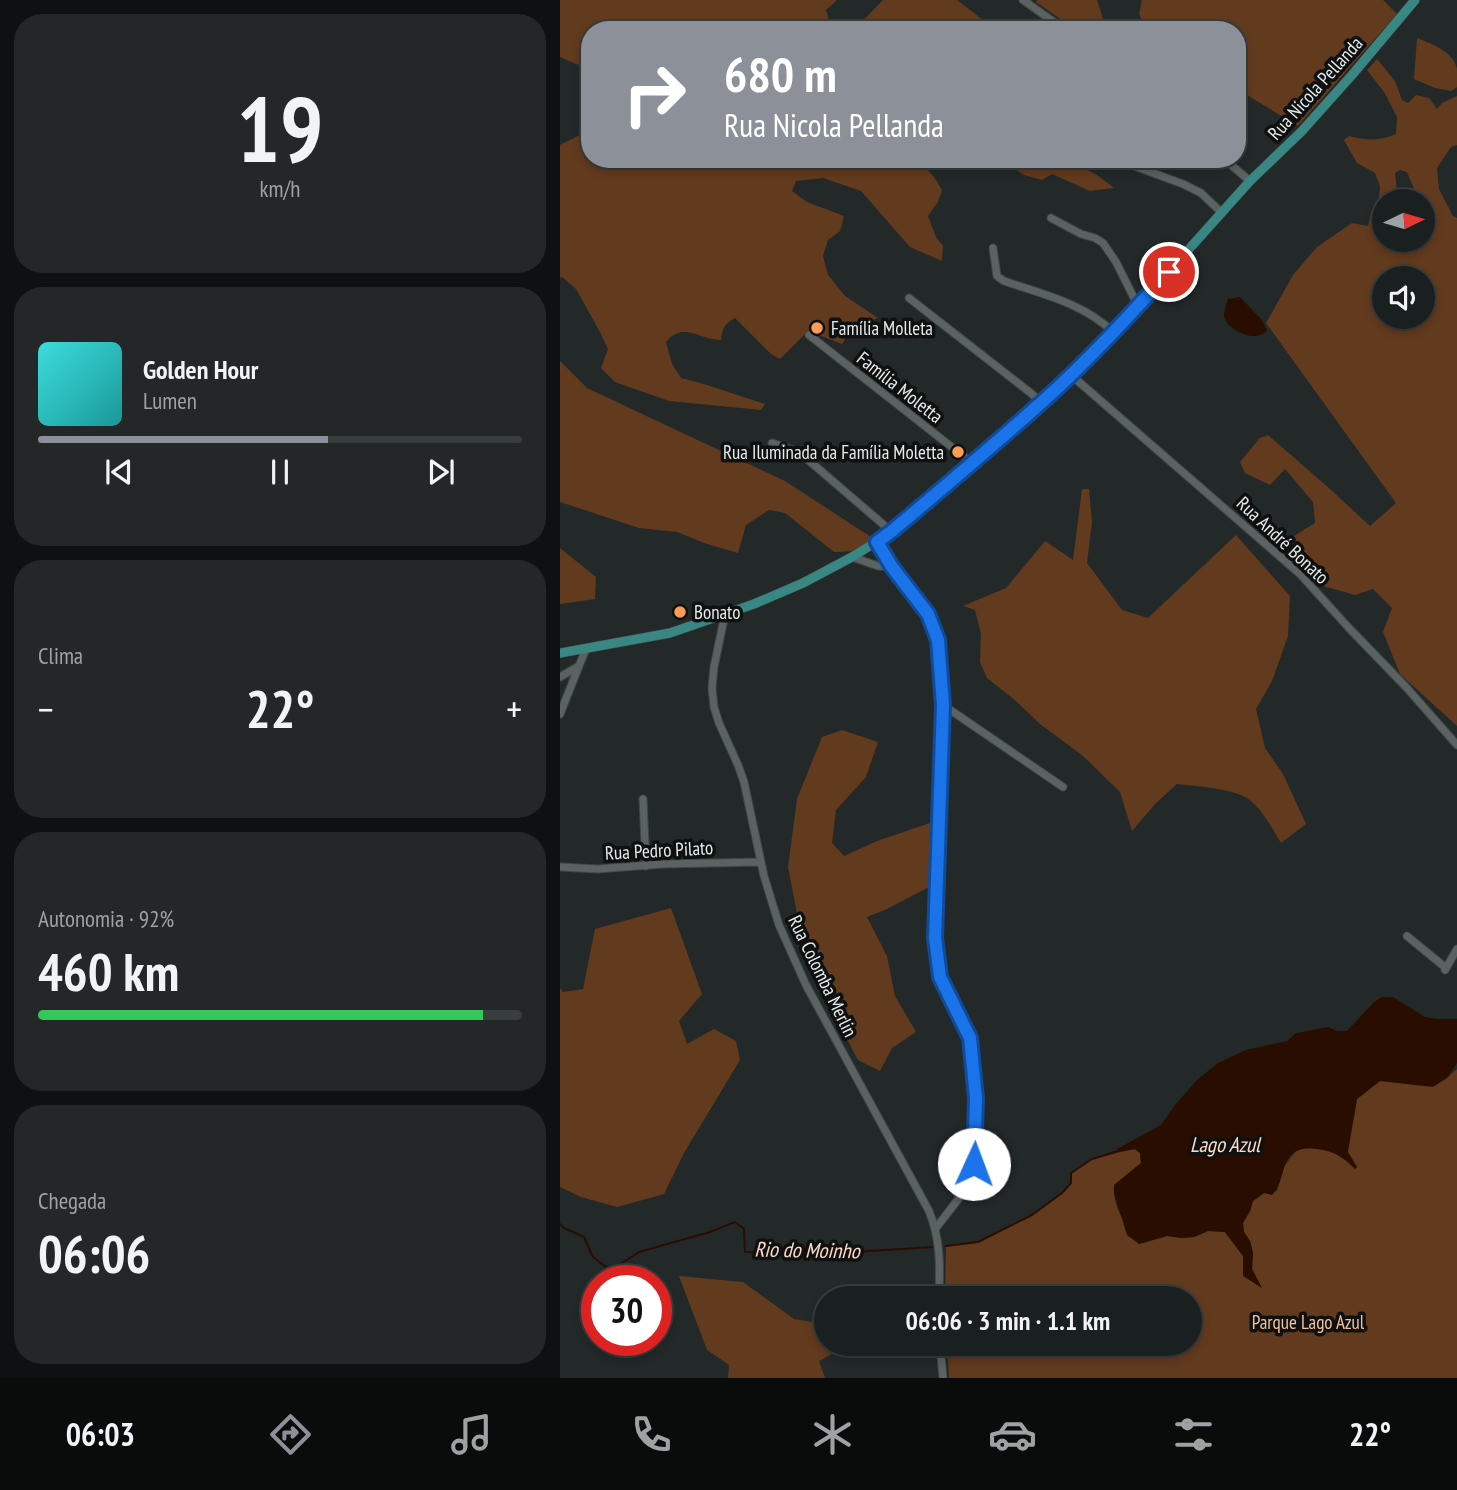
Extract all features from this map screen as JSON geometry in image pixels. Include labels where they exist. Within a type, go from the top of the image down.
[{"type":"main road","name":"Rua Nicola Pellanda","points":[[560,653],[670,633],[726,614],[803,583],[852,557],[892,531],[1071,375],[1138,306],[1250,181],[1301,132],[1415,0]]},
{"type":"street","points":[[1023,0],[1052,21]]},
{"type":"street","points":[[1140,168],[1183,184],[1201,194],[1222,213]]},
{"type":"street","points":[[1235,168],[1250,181]]},
{"type":"street","points":[[1051,218],[1103,243],[1116,262],[1138,306]]},
{"type":"street","points":[[993,248],[997,276],[1004,281],[1087,311],[1113,332]]},
{"type":"street","points":[[909,298],[1041,403]]},
{"type":"street","name":"Família Moletta","points":[[809,335],[972,463]]},
{"type":"street","name":"Rua André Bonato","points":[[1071,375],[1300,574],[1457,745]]},
{"type":"street","points":[[772,443],[799,452],[892,531]]},
{"type":"street","points":[[877,542],[892,567],[928,614],[938,640],[943,705],[935,938],[940,977],[970,1038],[976,1098],[974,1164],[970,1184],[936,1228]]},
{"type":"street","points":[[852,557],[878,566],[892,567]]},
{"type":"street","name":"Rua Colomba Merlin","points":[[726,614],[714,667],[712,698],[716,716],[744,782],[761,862],[779,925],[802,977],[926,1203],[936,1228],[939,1286]]},
{"type":"street","points":[[560,714],[586,649]]},
{"type":"street","points":[[560,677],[579,666]]},
{"type":"street","points":[[943,705],[1063,787]]},
{"type":"street","points":[[643,799],[646,866]]},
{"type":"street","name":"Rua Pedro Pilato","points":[[560,867],[598,869],[663,864],[761,862]]},
{"type":"street","points":[[1407,936],[1445,969],[1457,949]]},
{"type":"street","points":[[941,1356],[943,1378]]},
{"type":"green space","points":[[560,0],[837,0],[826,10],[829,21],[581,21],[581,65],[560,57]]},
{"type":"green space","points":[[883,0],[957,0],[984,21],[863,21]]},
{"type":"green space","points":[[1097,0],[1103,19],[1063,21],[1036,2]]},
{"type":"green space","points":[[1142,0],[1383,0],[1397,14],[1298,126],[1246,94],[1246,21],[1143,21],[1139,14]]},
{"type":"green space","points":[[1417,38],[1441,49],[1452,58],[1457,69],[1457,87],[1452,91],[1435,88],[1414,79]]},
{"type":"green space","points":[[1377,59],[1395,81],[1402,100],[1408,103],[1416,95],[1429,98],[1437,109],[1442,103],[1457,96],[1457,145],[1451,147],[1437,168],[1439,189],[1453,216],[1457,218],[1457,726],[1400,674],[1383,632],[1392,608],[1373,589],[1355,595],[1323,586],[1292,555],[1292,537],[1315,523],[1313,502],[1285,469],[1270,485],[1245,473],[1240,462],[1260,438],[1268,435],[1370,526],[1396,503],[1266,323],[1293,275],[1317,247],[1352,223],[1368,226],[1372,210],[1372,252],[1435,252],[1435,189],[1414,189],[1407,172],[1400,170],[1395,173],[1397,189],[1380,189],[1375,173],[1357,163],[1344,140],[1349,136],[1373,140],[1396,134],[1397,117],[1384,92],[1367,70]]},
{"type":"green space","points":[[580,135],[581,168],[926,168],[942,190],[938,202],[928,216],[936,237],[943,246],[942,261],[910,247],[861,191],[823,178],[796,181],[792,191],[807,202],[844,216],[840,231],[828,240],[823,256],[828,275],[845,296],[878,318],[853,327],[842,344],[808,331],[780,359],[771,354],[735,318],[725,327],[721,340],[692,333],[679,333],[666,342],[672,364],[681,378],[765,404],[761,410],[669,401],[615,382],[601,368],[608,349],[576,289],[560,278],[560,145]]},
{"type":"green space","points":[[1014,168],[1084,168],[1114,188],[1090,191],[1052,174],[1042,180],[1024,175]]},
{"type":"green space","points":[[560,361],[587,388],[785,481],[874,539],[855,551],[834,552],[785,513],[769,510],[746,525],[738,553],[677,532],[639,528],[560,502]]},
{"type":"green space","points":[[1082,489],[1089,489],[1092,522],[1087,563],[1122,610],[1148,618],[1236,535],[1290,596],[1288,636],[1272,681],[1256,709],[1265,748],[1283,774],[1306,824],[1281,843],[1260,810],[1249,799],[1219,789],[1177,784],[1132,831],[1120,792],[1083,756],[1040,724],[987,678],[980,662],[981,634],[975,610],[963,606],[1006,588],[1045,541],[1073,560]]},
{"type":"green space","points":[[560,548],[596,577],[595,599],[560,604]]},
{"type":"green space","points":[[842,730],[878,742],[866,777],[836,810],[832,843],[844,856],[877,841],[933,822],[929,887],[867,917],[887,956],[895,996],[916,1032],[892,1048],[880,1071],[858,1060],[828,1003],[802,939],[788,867],[797,799],[822,737]]},
{"type":"green space","points":[[671,908],[702,994],[679,1021],[687,1044],[714,1029],[736,1041],[740,1060],[684,1153],[664,1194],[617,1207],[581,1197],[560,1187],[560,988],[563,992],[583,989],[595,929]]},
{"type":"green space","name":"Parque Lago Azul","points":[[1457,1069],[1457,1378],[949,1378],[948,1356],[1202,1356],[1202,1286],[945,1286],[946,1246],[978,1242],[1032,1215],[1062,1193],[1071,1183],[1071,1173],[1092,1159],[1134,1149],[1140,1153],[1141,1163],[1114,1185],[1114,1193],[1121,1216],[1139,1244],[1167,1236],[1181,1238],[1194,1237],[1208,1231],[1225,1232],[1261,1287],[1252,1269],[1253,1253],[1243,1223],[1253,1201],[1264,1193],[1277,1191],[1283,1168],[1296,1151],[1354,1118],[1357,1099],[1380,1081],[1447,1078]]},
{"type":"green space","points":[[679,1276],[743,1282],[794,1319],[814,1322],[814,1356],[828,1356],[819,1361],[825,1378],[728,1378],[729,1365],[707,1350]]},
{"type":"water","points":[[1240,297],[1262,320],[1267,331],[1252,336],[1237,331],[1228,324],[1224,316],[1228,299]]},
{"type":"water","name":"Lago Azul","points":[[1382,997],[1393,997],[1425,1017],[1457,1019],[1457,1063],[1447,1078],[1433,1087],[1380,1081],[1357,1099],[1348,1152],[1357,1167],[1355,1169],[1338,1155],[1323,1150],[1304,1149],[1289,1157],[1277,1188],[1272,1195],[1264,1193],[1253,1201],[1243,1223],[1253,1253],[1252,1269],[1262,1288],[1243,1276],[1243,1256],[1225,1232],[1208,1231],[1194,1237],[1181,1238],[1167,1236],[1139,1244],[1127,1235],[1114,1185],[1141,1163],[1140,1153],[1135,1149],[1119,1152],[1117,1149],[1161,1125],[1198,1079],[1218,1063],[1246,1050],[1287,1041],[1296,1033],[1328,1027],[1347,1031]]},
{"type":"waterway","name":"Rio do Moinho","points":[[946,1246],[978,1242],[1032,1215],[1062,1193],[1071,1183],[1071,1173],[1092,1159],[1118,1151]]},
{"type":"waterway","name":"Rio do Moinho","points":[[560,1224],[584,1237],[593,1257],[606,1267],[616,1267],[639,1252],[735,1222],[744,1229],[745,1252],[838,1253],[933,1247]]},
{"type":"place","name":"Família Molleta","points":[[817,328]]},
{"type":"place","name":"Rua Iluminada da Família Moletta","points":[[958,452]]},
{"type":"place","name":"Bonato","points":[[680,612]]},
{"type":"route","points":[[974,1164],[976,1098],[970,1038],[940,977],[935,938],[943,705],[938,640],[928,614],[892,567],[877,542],[1041,403],[1169,272]]}]
